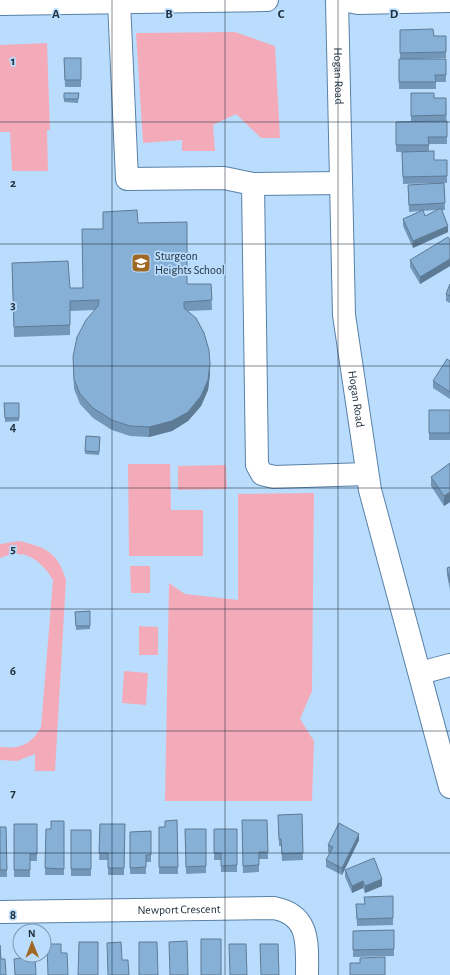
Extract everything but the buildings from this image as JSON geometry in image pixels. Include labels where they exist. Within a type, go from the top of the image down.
[{"type":"street","points":[[0,4],[267,0]]},
{"type":"street","name":"Hogan Road","points":[[337,0],[344,315],[370,490],[450,787]]},
{"type":"street","points":[[342,0],[358,3],[450,1]]},
{"type":"street","points":[[119,2],[127,179],[224,178],[253,184],[341,183]]},
{"type":"street","points":[[253,184],[257,465],[262,474],[274,477],[367,474]]},
{"type":"street","points":[[420,673],[450,665]]},
{"type":"street","name":"Newport Crescent","points":[[0,912],[281,909],[293,915],[304,930],[307,942],[307,975]]},
{"type":"shaded area","points":[[235,32],[275,46],[280,138],[261,138],[236,114],[213,125],[215,151],[182,151],[182,140],[143,143],[136,33]]},
{"type":"shaded area","points":[[47,43],[50,130],[47,130],[48,171],[12,171],[10,132],[0,132],[0,45]]},
{"type":"shaded area","points":[[128,464],[170,464],[171,510],[203,510],[203,556],[129,556]]},
{"type":"shaded area","points":[[226,465],[227,489],[178,490],[178,466]]},
{"type":"shaded area","points":[[314,493],[312,691],[300,719],[314,741],[312,801],[165,801],[169,583],[185,594],[238,600],[238,494]]},
{"type":"shaded area","points":[[19,541],[49,552],[59,563],[66,580],[55,771],[35,771],[35,754],[17,761],[0,760],[0,747],[19,746],[29,742],[41,727],[53,580],[43,567],[31,557],[17,554],[0,558],[0,544]]},
{"type":"shaded area","points":[[130,566],[150,566],[150,593],[131,593]]},
{"type":"shaded area","points":[[139,626],[158,627],[158,655],[139,655]]},
{"type":"shaded area","points":[[124,671],[148,673],[146,705],[122,703]]},
{"type":"place","name":"Sturgeon Heights School","points":[[141,263]]}]
